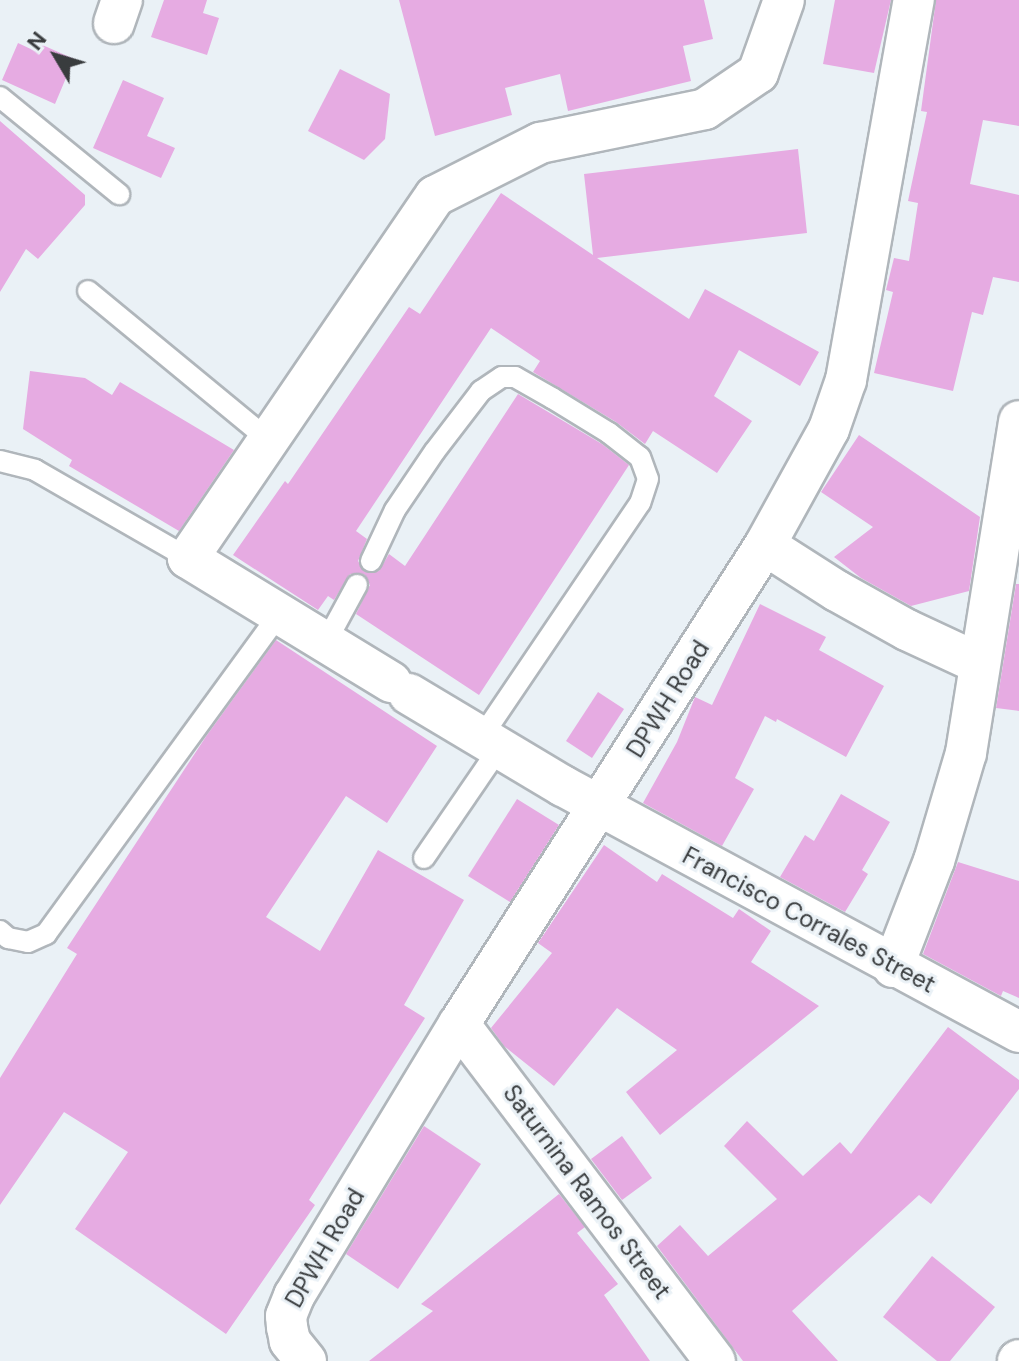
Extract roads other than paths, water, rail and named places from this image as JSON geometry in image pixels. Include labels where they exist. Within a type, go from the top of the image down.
[{"type":"street","points":[[188,558],[435,196],[540,143],[705,109],[758,73],[784,0]]},
{"type":"street","name":"DPWH Road","points":[[298,1351],[286,1316],[294,1296],[459,1024],[765,545],[829,429],[846,380],[914,0]]},
{"type":"street","points":[[893,967],[953,804],[966,753],[1019,421]]},
{"type":"street","points":[[765,545],[893,622],[978,663]]},
{"type":"street","name":"Francisco Corrales Street","points":[[188,558],[489,744],[893,967],[1019,1032]]},
{"type":"street","name":"Saturnina Ramos Street","points":[[459,1024],[715,1361]]},
{"type":"lane","points":[[0,97],[119,194]]},
{"type":"lane","points":[[88,291],[269,440]]},
{"type":"lane","points":[[371,561],[395,510],[435,451],[481,391],[502,377],[515,377],[609,433],[640,457],[648,479],[640,503],[489,744],[424,858]]},
{"type":"lane","points":[[0,461],[35,470],[188,558]]},
{"type":"lane","points":[[326,642],[357,585]]},
{"type":"lane","points":[[0,931],[8,938],[28,942],[46,934],[279,614]]}]
